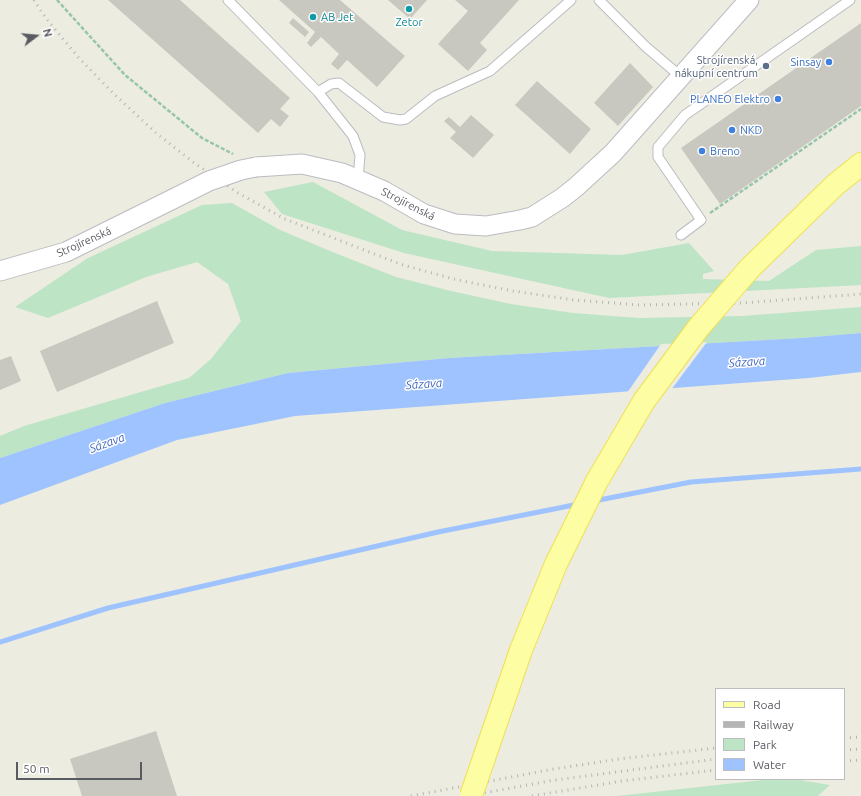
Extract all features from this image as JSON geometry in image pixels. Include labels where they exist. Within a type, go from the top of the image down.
[{"type":"main road","points":[[471,796],[521,650],[550,578],[597,481],[644,401],[699,327],[749,269],[835,185],[861,164]]},
{"type":"street","name":"Strojírenská","points":[[0,271],[66,252],[209,181],[235,172],[256,167],[302,164],[329,170],[384,191],[424,214],[455,224],[486,226],[532,217],[562,198],[613,153],[749,0]]},
{"type":"lane","points":[[228,0],[318,92],[353,136],[360,155],[358,180]]},
{"type":"lane","points":[[318,92],[331,84],[339,83],[383,116],[400,120],[406,119],[435,96],[490,71],[571,0]]},
{"type":"lane","points":[[681,234],[701,220],[658,157],[658,147],[685,115],[850,0]]},
{"type":"lane","points":[[605,2],[645,46],[680,76]]},
{"type":"path","points":[[57,0],[125,76],[202,138],[256,167]]},
{"type":"path","points":[[701,220],[861,109]]},
{"type":"green space","points":[[313,182],[402,230],[492,251],[622,255],[689,243],[714,271],[703,274],[703,279],[769,281],[816,250],[861,246],[861,285],[609,298],[404,253],[282,214],[264,192]]},
{"type":"green space","points":[[232,203],[280,230],[396,277],[511,304],[573,313],[639,318],[742,316],[861,307],[861,333],[801,338],[449,358],[288,373],[165,403],[0,458],[0,436],[24,426],[189,378],[211,359],[241,321],[228,284],[197,262],[146,277],[48,318],[15,307],[88,258],[202,205]]},
{"type":"green space","points":[[763,780],[799,780],[830,785],[818,796],[617,796]]},
{"type":"water","name":"Sázava","points":[[861,333],[861,372],[809,378],[295,416],[177,440],[0,505],[0,458],[165,403],[288,373],[449,358],[801,338]]},
{"type":"pier","points":[[707,342],[671,390],[627,393],[661,344]]},
{"type":"building","points":[[108,0],[180,0],[290,98],[280,109],[289,116],[280,127],[271,119],[258,133]]},
{"type":"building","points":[[279,0],[340,0],[405,56],[377,87],[347,60],[338,70],[331,64],[339,54],[321,37],[311,47],[307,43],[315,32]]},
{"type":"building","name":"Zetor","points":[[388,0],[427,0],[410,19]]},
{"type":"building","points":[[455,0],[519,0],[480,43],[487,50],[468,71],[438,44],[468,11]]},
{"type":"building","points":[[293,18],[309,32],[305,37],[289,23]]},
{"type":"building","points":[[861,23],[861,106],[720,204],[681,148]]},
{"type":"building","points":[[630,63],[653,87],[618,126],[594,103]]},
{"type":"building","points":[[537,81],[591,129],[570,154],[515,105]]},
{"type":"building","points":[[471,115],[494,135],[473,158],[450,138],[456,132],[444,121],[449,117],[460,127]]},
{"type":"building","points":[[157,301],[174,343],[57,392],[40,351]]},
{"type":"building","points":[[11,356],[21,381],[0,390],[0,360]]},
{"type":"building","points":[[156,731],[177,796],[82,796],[70,759]]},
{"type":"waterway","points":[[594,501],[691,482],[861,469]]},
{"type":"waterway","points":[[0,642],[108,608],[438,532],[579,504]]},
{"type":"railway","points":[[34,0],[45,17],[78,57],[114,94],[156,133],[193,162],[238,193],[285,219],[400,264],[453,279],[513,291],[574,300],[640,305],[742,303],[861,294]]},
{"type":"railway","points":[[845,738],[861,737]]},
{"type":"railway","points":[[411,796],[554,769],[619,759],[715,748]]},
{"type":"railway","points":[[845,750],[861,749]]},
{"type":"railway","points":[[467,796],[555,780],[715,759]]},
{"type":"railway","points":[[845,761],[861,760]]},
{"type":"railway","points":[[532,796],[622,781],[715,770]]},
{"type":"place","name":"Zetor","points":[[409,9]]},
{"type":"place","name":"AB Jet","points":[[313,17]]},
{"type":"place","name":"Sinsay","points":[[829,62]]},
{"type":"place","name":"Strojírenská, nákupní centrum","points":[[766,66]]},
{"type":"place","name":"PLANEO Elektro","points":[[778,99]]},
{"type":"place","name":"NKD","points":[[732,130]]},
{"type":"place","name":"Breno","points":[[702,151]]}]
